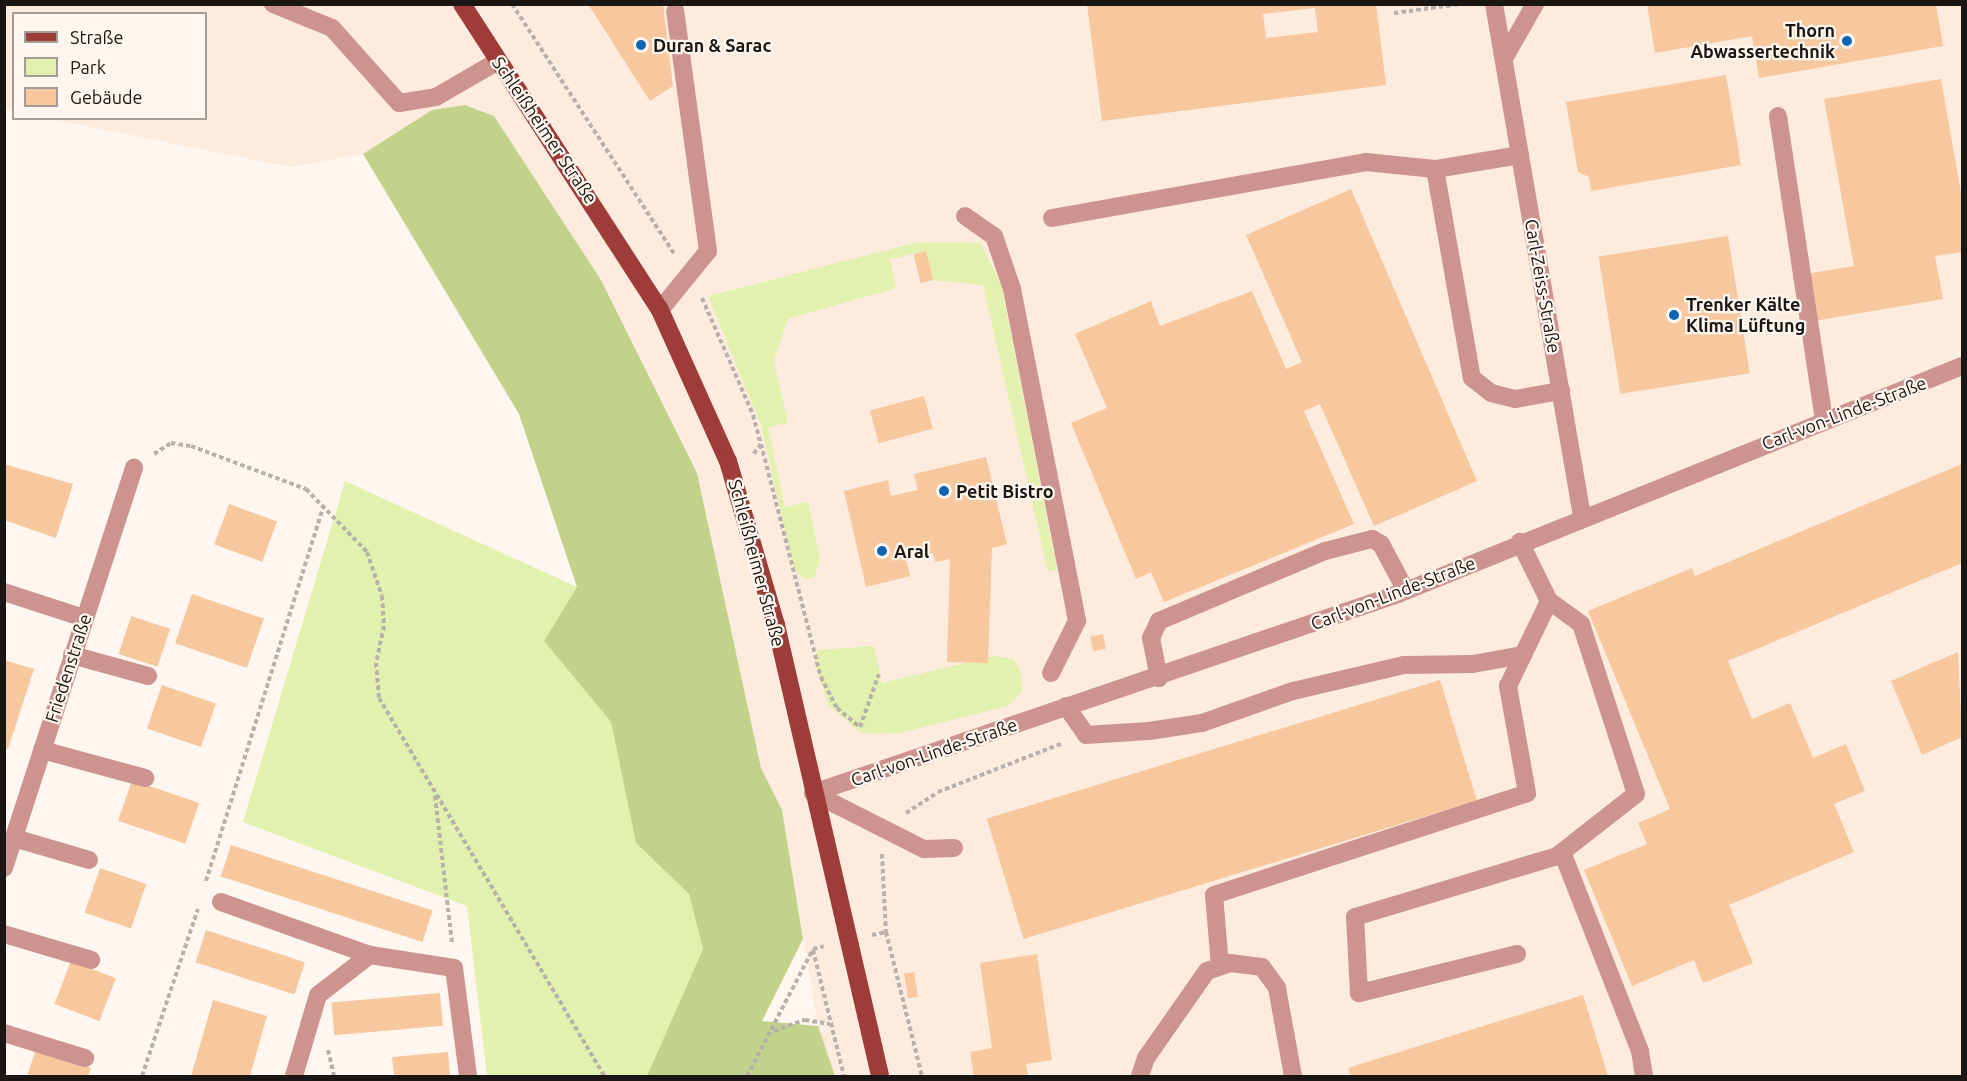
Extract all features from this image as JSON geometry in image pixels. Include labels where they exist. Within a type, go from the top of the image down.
[{"type":"main road","name":"Schleißheimer Straße","points":[[462,4],[660,310],[735,481],[773,615],[846,940],[880,1077]]},
{"type":"street","points":[[273,4],[332,28],[399,103],[436,97],[498,61]]},
{"type":"street","name":"Carl-Zeiss-Straße","points":[[1494,4],[1506,55],[1520,155],[1582,516]]},
{"type":"street","points":[[1506,55],[1535,4]]},
{"type":"street","points":[[660,310],[708,251],[675,11]]},
{"type":"street","points":[[1778,116],[1824,421]]},
{"type":"street","points":[[1052,218],[1366,162],[1435,169],[1520,155]]},
{"type":"street","points":[[1435,169],[1472,378],[1491,393],[1515,399],[1561,391]]},
{"type":"street","points":[[965,216],[994,236],[1012,289],[1077,621],[1051,673]]},
{"type":"street","name":"Carl-von-Linde-Straße","points":[[813,793],[1066,706],[1159,678],[1406,591],[1582,516],[1962,366]]},
{"type":"street","name":"Friedenstraße","points":[[4,868],[134,468]]},
{"type":"street","points":[[1159,678],[1151,638],[1159,621],[1325,551],[1372,539],[1381,544],[1406,591]]},
{"type":"street","points":[[1517,954],[1359,993],[1355,917],[1562,852],[1636,794],[1581,624],[1549,601],[1520,542]]},
{"type":"street","points":[[4,592],[84,618]]},
{"type":"street","points":[[1221,966],[1214,895],[1527,793],[1508,686],[1549,601]]},
{"type":"street","points":[[72,655],[148,676]]},
{"type":"street","points":[[1066,706],[1086,735],[1149,731],[1202,723],[1293,691],[1404,665],[1473,664],[1522,655]]},
{"type":"street","points":[[42,750],[145,778]]},
{"type":"street","points":[[813,793],[924,849],[954,848]]},
{"type":"street","points":[[14,838],[89,860]]},
{"type":"street","points":[[1562,852],[1640,1052],[1644,1077]]},
{"type":"street","points":[[221,902],[370,955],[454,968],[468,1077]]},
{"type":"street","points":[[4,934],[91,960]]},
{"type":"street","points":[[294,1077],[318,995],[370,955]]},
{"type":"street","points":[[1140,1077],[1146,1058],[1207,971],[1221,966],[1262,967],[1277,988],[1293,1077]]},
{"type":"street","points":[[4,1033],[85,1058]]},
{"type":"path","points":[[512,4],[689,276],[735,367],[760,444],[821,677],[837,708],[860,727],[879,674]]},
{"type":"path","points":[[1394,13],[1460,4]]},
{"type":"path","points":[[134,468],[171,443],[190,446],[306,489],[324,504],[367,552],[382,596],[384,626],[375,663],[379,698],[604,1077]]},
{"type":"path","points":[[735,481],[760,444]]},
{"type":"path","points":[[205,885],[324,504]]},
{"type":"path","points":[[435,792],[454,968]]},
{"type":"path","points":[[142,1077],[202,896]]},
{"type":"path","points":[[747,1077],[773,1031],[813,949],[886,932]]},
{"type":"path","points":[[813,949],[844,1077]]},
{"type":"path","points":[[773,1031],[805,1020],[831,1024]]},
{"type":"shaded area","points":[[4,5],[1962,5],[1962,1076],[835,1076],[818,1026],[782,810],[761,768],[697,473],[601,280],[494,116],[432,110],[363,154],[290,167],[55,120],[207,120],[207,12],[12,12],[12,111],[5,109]]},
{"type":"green space","points":[[465,105],[494,116],[601,280],[697,473],[761,768],[782,810],[803,939],[762,1021],[818,1026],[835,1076],[647,1076],[703,949],[689,894],[636,843],[611,722],[544,641],[577,587],[519,414],[363,154],[432,110]]},
{"type":"green space","points":[[919,242],[980,243],[1001,284],[1057,569],[1048,572],[983,285],[933,280],[926,251],[890,259],[896,288],[788,319],[774,361],[788,423],[768,427],[785,507],[808,502],[820,558],[815,577],[805,579],[794,570],[761,425],[708,296]]},
{"type":"green space","points":[[345,481],[577,587],[544,641],[611,722],[636,843],[689,894],[703,949],[647,1076],[487,1076],[467,906],[243,822]]},
{"type":"green space","points":[[874,646],[882,683],[994,656],[1013,659],[1021,672],[1022,692],[1008,706],[896,734],[860,733],[828,704],[815,664],[817,650]]},
{"type":"building","name":"Duran & Sarac","points":[[588,4],[663,4],[673,86],[650,101]]},
{"type":"building","points":[[1087,4],[1376,4],[1386,85],[1102,121]],"holes":[[[1315,8],[1318,32],[1266,38],[1263,14]]]},
{"type":"building","name":"Thorn Abwassertechnik","points":[[1647,4],[1936,4],[1943,46],[1759,78],[1752,36],[1655,53]]},
{"type":"building","points":[[1726,75],[1741,165],[1591,191],[1589,177],[1578,172],[1566,102]]},
{"type":"building","points":[[1941,79],[1962,199],[1962,252],[1935,256],[1943,299],[1814,321],[1806,274],[1854,266],[1824,99]]},
{"type":"building","points":[[1351,189],[1477,481],[1374,526],[1320,404],[1304,411],[1354,524],[1164,602],[1151,572],[1136,579],[1071,423],[1107,408],[1075,334],[1151,301],[1160,326],[1252,291],[1286,369],[1302,362],[1246,235]]},
{"type":"building","name":"Trenker Kälte Klima Lüftung","points":[[1728,236],[1750,373],[1620,394],[1599,256]]},
{"type":"building","points":[[926,251],[933,280],[921,283],[913,254]]},
{"type":"building","points":[[924,396],[933,429],[879,443],[870,410]]},
{"type":"building","points":[[986,457],[1007,544],[992,548],[988,663],[947,662],[950,559],[935,562],[933,553],[906,559],[910,576],[866,587],[844,491],[888,480],[891,496],[918,490],[914,474]]},
{"type":"building","points":[[4,464],[73,484],[56,538],[4,520]]},
{"type":"building","points":[[1962,464],[1962,563],[1728,661],[1752,719],[1790,703],[1813,758],[1846,744],[1865,791],[1834,804],[1854,852],[1729,905],[1753,963],[1703,983],[1694,960],[1632,986],[1584,870],[1647,844],[1638,823],[1670,809],[1588,611],[1692,568],[1695,576]]},
{"type":"building","points":[[229,504],[277,521],[262,562],[214,544]]},
{"type":"building","points":[[192,594],[264,619],[247,668],[175,643]]},
{"type":"building","points":[[131,616],[170,629],[158,667],[119,654]]},
{"type":"building","points":[[1103,634],[1106,649],[1093,651],[1090,636]]},
{"type":"building","points":[[1958,652],[1962,737],[1922,755],[1891,681]]},
{"type":"building","points":[[4,660],[34,669],[8,749],[4,748]]},
{"type":"building","points":[[1440,680],[1477,800],[1024,939],[987,819]]},
{"type":"building","points":[[162,685],[216,704],[201,747],[147,728]]},
{"type":"building","points":[[132,780],[199,803],[185,844],[118,821]]},
{"type":"building","points":[[231,845],[433,911],[422,942],[221,876]]},
{"type":"building","points":[[100,868],[146,884],[131,928],[85,912]]},
{"type":"building","points":[[206,930],[305,962],[294,994],[195,962]]},
{"type":"building","points":[[1037,954],[1052,1060],[1026,1064],[1028,1076],[974,1076],[970,1052],[992,1048],[980,963]]},
{"type":"building","points":[[71,961],[116,978],[99,1021],[55,1004]]},
{"type":"building","points":[[914,972],[918,997],[908,998],[904,974]]},
{"type":"building","points":[[440,993],[443,1026],[334,1035],[331,1002]]},
{"type":"building","points":[[1583,995],[1608,1076],[1351,1076],[1348,1068]]},
{"type":"building","points":[[213,1000],[267,1016],[250,1076],[191,1076]]},
{"type":"building","points":[[36,1049],[91,1068],[88,1076],[27,1076]]},
{"type":"building","points":[[448,1052],[450,1076],[394,1076],[392,1057]]},
{"type":"place","name":"Thorn Abwassertechnik","points":[[1847,41]]},
{"type":"place","name":"Duran & Sarac","points":[[641,45]]},
{"type":"place","name":"Trenker Kälte Klima Lüftung","points":[[1674,315]]},
{"type":"place","name":"Petit Bistro","points":[[944,491]]},
{"type":"place","name":"Aral","points":[[882,551]]}]
